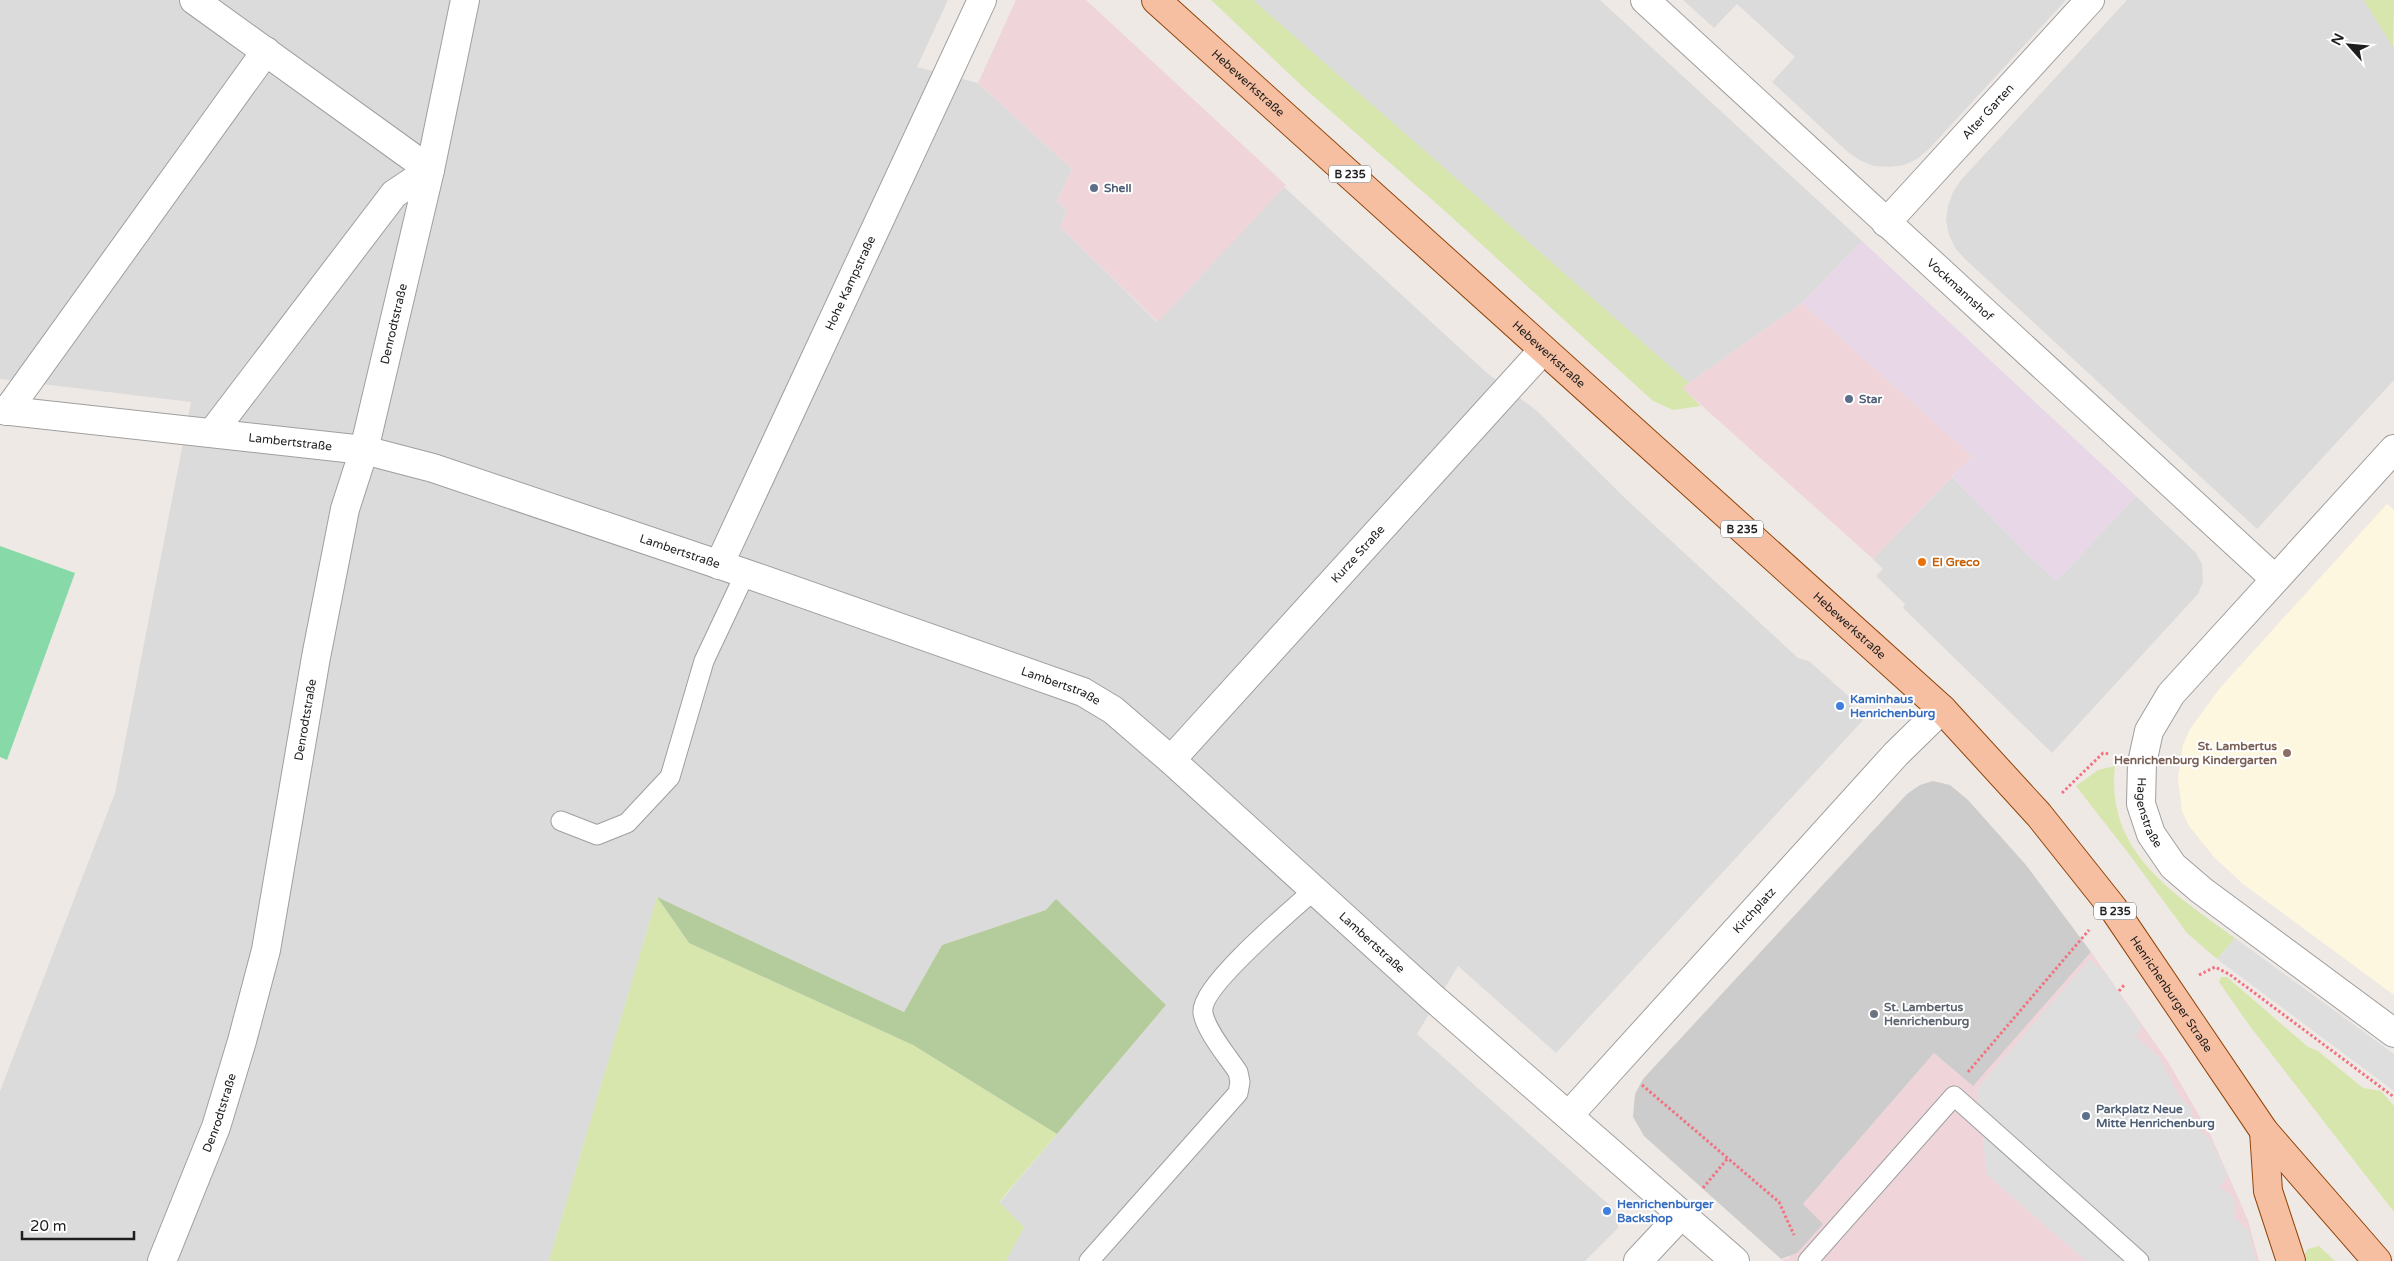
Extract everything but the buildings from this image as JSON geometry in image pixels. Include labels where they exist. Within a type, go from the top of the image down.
[{"type":"main road","name":"Hebewerkstraße","points":[[1156,0],[1942,709]]},
{"type":"main road","name":"Henrichenburger Straße","points":[[1942,709],[2039,815],[2113,908],[2264,1131],[2377,1261]]},
{"type":"main road","points":[[2264,1131],[2268,1191],[2291,1261]]},
{"type":"street","points":[[194,0],[430,170],[394,194],[212,433]]},
{"type":"street","name":"Denrodtstraße","points":[[162,1261],[216,1127],[242,1042],[266,950],[316,657],[343,519],[364,450],[430,170],[466,0]]},
{"type":"street","name":"Hohe Kampstraße","points":[[719,565],[982,0]]},
{"type":"street","name":"Vockmannshof","points":[[1645,0],[2275,579]]},
{"type":"street","name":"Alter Garten","points":[[1886,223],[2090,0]]},
{"type":"street","name":"Lambertstraße","points":[[266,51],[4,410],[364,450],[433,468],[719,565],[1082,692],[1113,710],[1171,760],[1432,997],[1735,1261]]},
{"type":"street","name":"Kurze Straße","points":[[1171,760],[1543,350]]},
{"type":"street","name":"Hagenstraße","points":[[2394,449],[2170,694],[2149,731],[2142,763],[2141,804],[2151,834],[2173,866],[2201,890],[2394,1033]]},
{"type":"street","name":"Kirchplatz","points":[[1569,1115],[1896,754],[1942,709]]},
{"type":"street","points":[[1638,1261],[1682,1214]]},
{"type":"lane","points":[[561,821],[597,835],[627,823],[670,777],[704,661],[745,574]]},
{"type":"lane","points":[[1089,1261],[1238,1093],[1240,1082],[1238,1072],[1206,1022],[1203,1011],[1206,999],[1218,980],[1314,890]]},
{"type":"lane","points":[[1808,1261],[1954,1096],[2139,1261]]},
{"type":"path","points":[[2039,815],[2103,753],[2142,763]]},
{"type":"path","points":[[1954,1096],[1966,1075],[2080,939],[2113,908]]},
{"type":"path","points":[[2170,992],[2215,967],[2229,974],[2394,1096]]},
{"type":"path","points":[[1616,1064],[1779,1202],[1797,1244]]},
{"type":"path","points":[[1682,1214],[1728,1158]]},
{"type":"shaded area","points":[[0,0],[948,0],[917,67],[978,83],[1072,169],[1057,201],[1067,211],[1060,227],[1157,322],[1284,187],[1487,373],[1537,411],[1627,500],[1798,658],[1809,661],[1855,702],[1852,706],[1865,718],[1556,1053],[1458,966],[1417,1034],[1616,1211],[1618,1228],[1585,1261],[1006,1261],[1024,1227],[999,1203],[1166,1005],[1046,910],[942,945],[904,1012],[657,897],[549,1261],[0,1261],[0,1091],[115,793],[191,402],[0,379]]},
{"type":"shaded area","points":[[1016,0],[1086,0],[1286,185],[1158,322],[1060,227],[1067,211],[1057,201],[1072,169],[978,83]]},
{"type":"shaded area","points":[[1253,0],[1600,0],[1862,241],[1802,303],[1689,383]]},
{"type":"shaded area","points":[[1683,0],[2066,0],[1929,149],[1917,159],[1904,165],[1889,167],[1874,166],[1861,161],[1849,153],[1772,82],[1795,57],[1737,4],[1714,28]]},
{"type":"shaded area","points":[[2127,0],[2364,0],[2394,46],[2394,380],[2257,529],[1965,259],[1955,248],[1949,235],[1946,220],[1948,206],[1953,192],[1961,180]]},
{"type":"shaded area","points":[[1862,241],[2136,496],[2057,581],[2032,559],[1952,477],[1972,456],[1802,303]]},
{"type":"shaded area","points":[[1802,303],[1972,456],[1873,559],[1682,388]]},
{"type":"shaded area","points":[[1952,477],[2032,559],[2057,581],[2136,496],[2196,553],[2202,564],[2203,582],[2198,594],[2052,753],[1903,608],[1905,604],[1876,576],[1883,569],[1873,559]]},
{"type":"shaded area","name":"St. Lambertus Henrichenburg Kindergarten","points":[[2387,504],[2394,510],[2394,995],[2243,884],[2214,857],[2189,826],[2182,811],[2178,778],[2183,745],[2190,729],[2220,688]]},
{"type":"shaded area","points":[[1933,781],[1950,785],[1968,800],[2026,865],[2091,952],[1973,1086],[1934,1053],[1803,1204],[1823,1224],[1797,1253],[1781,1259],[1644,1136],[1633,1117],[1635,1094],[1643,1079],[1907,794],[1920,785]]},
{"type":"shaded area","points":[[2235,938],[2394,1054],[2394,1091],[2217,959]]},
{"type":"shaded area","points":[[2091,952],[2167,1060],[2210,1134],[2248,1220],[2259,1261],[1784,1261],[1781,1259],[1789,1258],[1803,1204],[1934,1053],[1973,1085]]},
{"type":"shaded area","name":"Parkplatz Neue Mitte Henrichenburg","points":[[2090,959],[2106,974],[2142,1027],[2135,1036],[2159,1057],[2178,1094],[2192,1109],[2193,1124],[2210,1139],[2228,1176],[2219,1187],[2232,1196],[2235,1201],[2234,1218],[2249,1231],[2256,1261],[2086,1261],[1987,1175],[1977,1088]]},
{"type":"green space","points":[[1211,0],[1253,0],[1689,383],[1682,388],[1701,406],[1673,410],[1653,401],[1445,211],[1303,87]]},
{"type":"green space","points":[[2364,0],[2394,0],[2393,47]]},
{"type":"green space","points":[[0,546],[75,573],[7,760],[0,757]]},
{"type":"green space","points":[[2115,766],[2115,797],[2121,823],[2133,847],[2149,868],[2168,887],[2235,938],[2217,959],[2187,933],[2076,786],[2098,770]]},
{"type":"green space","points":[[657,897],[689,943],[913,1045],[1057,1134],[999,1202],[1024,1227],[1006,1261],[549,1261]]},
{"type":"green space","points":[[657,897],[904,1012],[942,945],[1046,910],[1056,899],[1166,1005],[1057,1134],[913,1045],[689,943]]},
{"type":"green space","points":[[2221,977],[2227,977],[2308,1047],[2318,1051],[2363,1088],[2381,1091],[2394,1106],[2394,1212],[2249,1025],[2219,982]]},
{"type":"green space","points":[[2319,1246],[2335,1261],[2305,1261],[2304,1255],[2308,1249]]},
{"type":"place","name":"Shell","points":[[1094,188]]},
{"type":"place","name":"Star","points":[[1849,399]]},
{"type":"place","name":"El Greco","points":[[1922,562]]},
{"type":"place","name":"Kaminhaus Henrichenburg","points":[[1840,706]]},
{"type":"place","name":"St. Lambertus Henrichenburg Kindergarten","points":[[2287,753]]},
{"type":"place","name":"St. Lambertus Henrichenburg","points":[[1874,1014]]},
{"type":"place","name":"Parkplatz Neue Mitte Henrichenburg","points":[[2086,1116]]},
{"type":"place","name":"Henrichenburger Backshop","points":[[1607,1211]]}]
